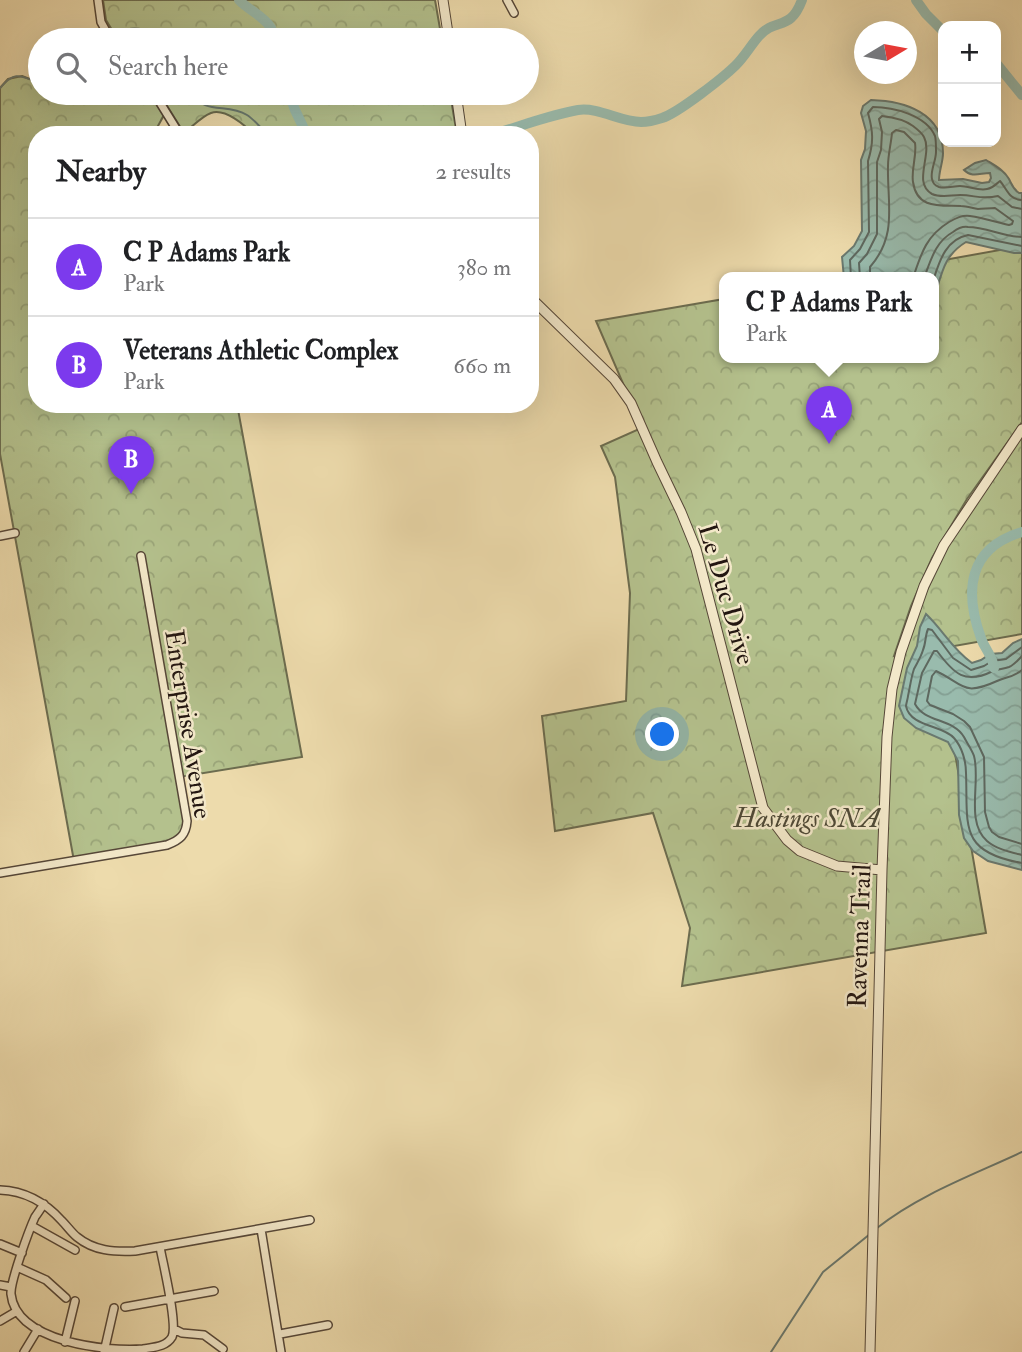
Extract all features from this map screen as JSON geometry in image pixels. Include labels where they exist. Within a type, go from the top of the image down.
[{"type":"street","points":[[98,0],[104,28]]},
{"type":"street","points":[[443,0],[447,28]]},
{"type":"street","points":[[507,0],[514,13]]},
{"type":"street","points":[[161,105],[174,126]]},
{"type":"street","points":[[458,105],[461,126]]},
{"type":"street","name":"Le Duc Drive","points":[[539,306],[614,379],[631,403],[681,512],[696,549],[763,808],[787,840],[800,851],[837,866],[882,870]]},
{"type":"street","name":"Ravenna Trail","points":[[870,1352],[882,870],[887,737],[892,689],[923,586],[944,545],[1022,429]]},
{"type":"street","points":[[0,536],[15,533]]},
{"type":"street","name":"Enterprise Avenue","points":[[0,873],[167,845],[177,841],[186,829],[187,821],[141,556]]},
{"type":"street","points":[[0,1190],[31,1196],[44,1204],[77,1237],[102,1250],[125,1252],[160,1247],[310,1220]]},
{"type":"street","points":[[44,1204],[35,1217],[17,1267],[11,1293],[17,1311],[28,1323],[66,1345],[104,1351],[137,1351],[161,1346],[172,1336],[174,1329],[170,1298],[160,1247]]},
{"type":"street","points":[[32,1226],[75,1250]]},
{"type":"street","points":[[261,1229],[282,1352]]},
{"type":"street","points":[[0,1244],[22,1253]]},
{"type":"street","points":[[17,1267],[46,1280],[66,1298]]},
{"type":"street","points":[[0,1285],[11,1287]]},
{"type":"street","points":[[125,1307],[214,1291]]},
{"type":"street","points":[[66,1345],[75,1301]]},
{"type":"street","points":[[104,1351],[114,1308]]},
{"type":"street","points":[[0,1321],[17,1311]]},
{"type":"street","points":[[280,1334],[328,1325]]},
{"type":"street","points":[[24,1352],[38,1329]]},
{"type":"street","points":[[174,1329],[182,1333],[204,1335],[223,1349]]},
{"type":"street","points":[[165,1343],[171,1352]]},
{"type":"green space","points":[[103,0],[435,0],[440,28],[111,28],[106,20]]},
{"type":"green space","points":[[22,76],[28,78],[28,105],[157,105],[164,115],[158,126],[28,126],[28,413],[239,413],[302,757],[179,777],[187,821],[177,841],[74,861],[0,454],[0,88],[8,79]]},
{"type":"green space","points":[[166,105],[452,105],[456,126],[244,126],[234,118],[216,112],[193,126],[180,126]]},
{"type":"green space","name":"Hastings SNA","points":[[1022,246],[1022,422],[967,499],[932,558],[911,606],[894,656],[901,655],[944,551],[1022,435],[1022,634],[937,649],[986,933],[682,986],[690,928],[653,813],[555,831],[542,716],[626,701],[630,593],[615,477],[601,446],[639,429],[705,573],[596,321],[719,300],[719,363],[939,363],[939,272],[877,272]]},
{"type":"water","points":[[871,100],[884,101],[909,107],[929,119],[938,131],[938,147],[942,147],[939,180],[989,182],[990,173],[973,174],[964,170],[986,160],[999,168],[1015,190],[1022,193],[1022,253],[966,242],[952,253],[939,282],[939,272],[843,272],[842,257],[854,246],[862,231],[861,160],[866,131],[861,113],[863,106]]},
{"type":"water","points":[[926,614],[972,663],[990,654],[1002,653],[1022,639],[1022,870],[988,861],[973,851],[964,838],[959,815],[958,761],[948,742],[916,728],[904,718],[899,706],[907,668],[917,646],[920,627]]},
{"type":"waterway","points":[[239,0],[271,28]]},
{"type":"waterway","points":[[519,126],[578,110],[646,122],[669,115],[722,78],[765,30],[793,16],[802,0]]},
{"type":"waterway","points":[[916,0],[938,26]]},
{"type":"waterway","points":[[1001,69],[1022,95]]},
{"type":"waterway","points":[[0,88],[14,77],[28,78]]},
{"type":"waterway","points":[[206,105],[247,115],[259,126]]},
{"type":"waterway","points":[[293,105],[303,126]]},
{"type":"waterway","points":[[994,668],[976,621],[972,588],[975,573],[990,549],[1004,539],[1022,532]]},
{"type":"waterway","points":[[877,1228],[929,1195],[1022,1152]]},
{"type":"waterway","points":[[771,1352],[823,1272],[870,1234]]},
{"type":"place","name":"C P Adams Park","points":[[829,444]]},
{"type":"place","name":"Veterans Athletic Complex","points":[[131,494]]}]
